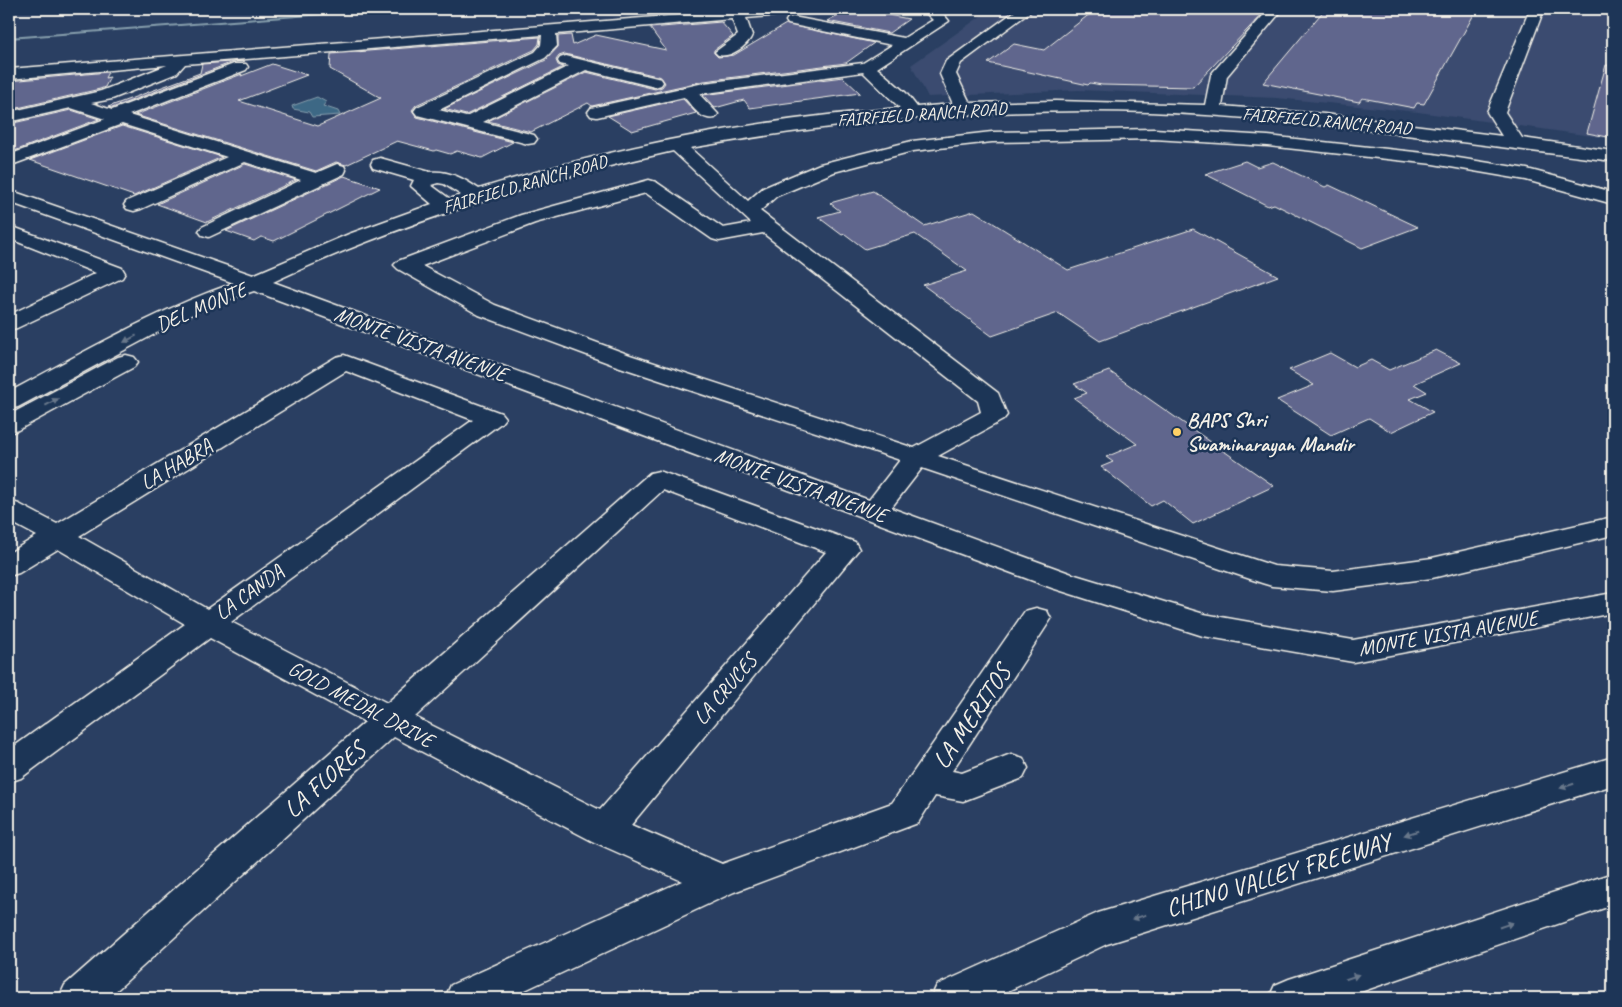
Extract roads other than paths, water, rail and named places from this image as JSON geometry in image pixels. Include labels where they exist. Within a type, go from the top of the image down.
[{"type":"main road","points":[[9,74],[805,9]]},
{"type":"main road","points":[[597,112],[687,91],[867,67],[942,21],[932,10],[925,9]]},
{"type":"main road","points":[[964,109],[948,74],[954,61],[1027,9]]},
{"type":"main road","points":[[1213,110],[1218,75],[1276,9]]},
{"type":"main road","points":[[1516,142],[1496,112],[1537,9]]},
{"type":"main road","points":[[723,52],[743,40],[745,35],[737,14]]},
{"type":"main road","points":[[793,21],[906,42]]},
{"type":"main road","points":[[528,140],[423,110],[540,55],[549,46],[549,30]]},
{"type":"main road","points":[[540,55],[655,82]]},
{"type":"main road","points":[[9,117],[106,95],[172,70],[180,60]]},
{"type":"main road","points":[[467,123],[584,65]]},
{"type":"main road","points":[[10,161],[240,67]]},
{"type":"main road","points":[[867,67],[912,112]]},
{"type":"main road","points":[[687,91],[709,114]]},
{"type":"main road","points":[[72,102],[318,179]]},
{"type":"main road","name":"FAIRFIELD RANCH ROAD","points":[[254,283],[314,255],[447,206],[579,166],[676,144],[770,129],[912,112],[1103,106],[1213,110],[1356,122],[1613,156]]},
{"type":"main road","points":[[748,211],[770,192],[827,168],[912,146],[992,137],[1154,134],[1268,140],[1433,159],[1527,175],[1613,198]]},
{"type":"main road","points":[[676,144],[748,211],[989,398],[994,415],[916,457],[874,512]]},
{"type":"main road","points":[[134,205],[244,156]]},
{"type":"main road","points":[[380,164],[429,178],[446,177],[476,196]]},
{"type":"main road","points":[[209,231],[337,170]]},
{"type":"main road","points":[[429,178],[423,181],[421,186],[447,206]]},
{"type":"main road","points":[[767,226],[720,235],[649,186],[528,219],[405,265],[487,310],[622,360],[1272,576],[1333,581],[1432,568],[1613,526]]},
{"type":"main road","name":"MONTE VISTA AVENUE","points":[[9,196],[254,283],[1062,581],[1203,625],[1353,651],[1613,603]]},
{"type":"main road","points":[[9,323],[114,273],[11,234]]},
{"type":"main road","name":"DEL MONTE","points":[[9,402],[195,305],[254,283]]},
{"type":"main road","name":"DEL MONTE","points":[[9,425],[215,314],[254,283]]},
{"type":"main road","name":"LA HABRA","points":[[9,566],[344,362],[492,418]]},
{"type":"main road","name":"LA CANDA","points":[[9,768],[206,622],[492,418]]},
{"type":"main road","name":"LA CRUCES","points":[[605,830],[845,549],[658,479]]},
{"type":"main road","name":"LA FLORES","points":[[79,998],[658,479]]},
{"type":"main road","name":"GOLD MEDAL DRIVE","points":[[9,510],[58,536],[206,622],[391,720],[605,830],[721,881]]},
{"type":"main road","name":"LA MERITOS","points":[[721,881],[905,812],[1036,619]]},
{"type":"main road","points":[[926,781],[963,787],[1010,768]]},
{"type":"main road","name":"CHINO VALLEY FREEWAY","points":[[951,998],[1098,930],[1613,771]]},
{"type":"main road","points":[[465,998],[721,881]]},
{"type":"main road","points":[[1289,998],[1613,889]]},
{"type":"waterway","points":[[9,38],[390,9]]},
{"type":"place","name":"BAPS Shri Swaminarayan Mandir","points":[[1177,432]]}]
